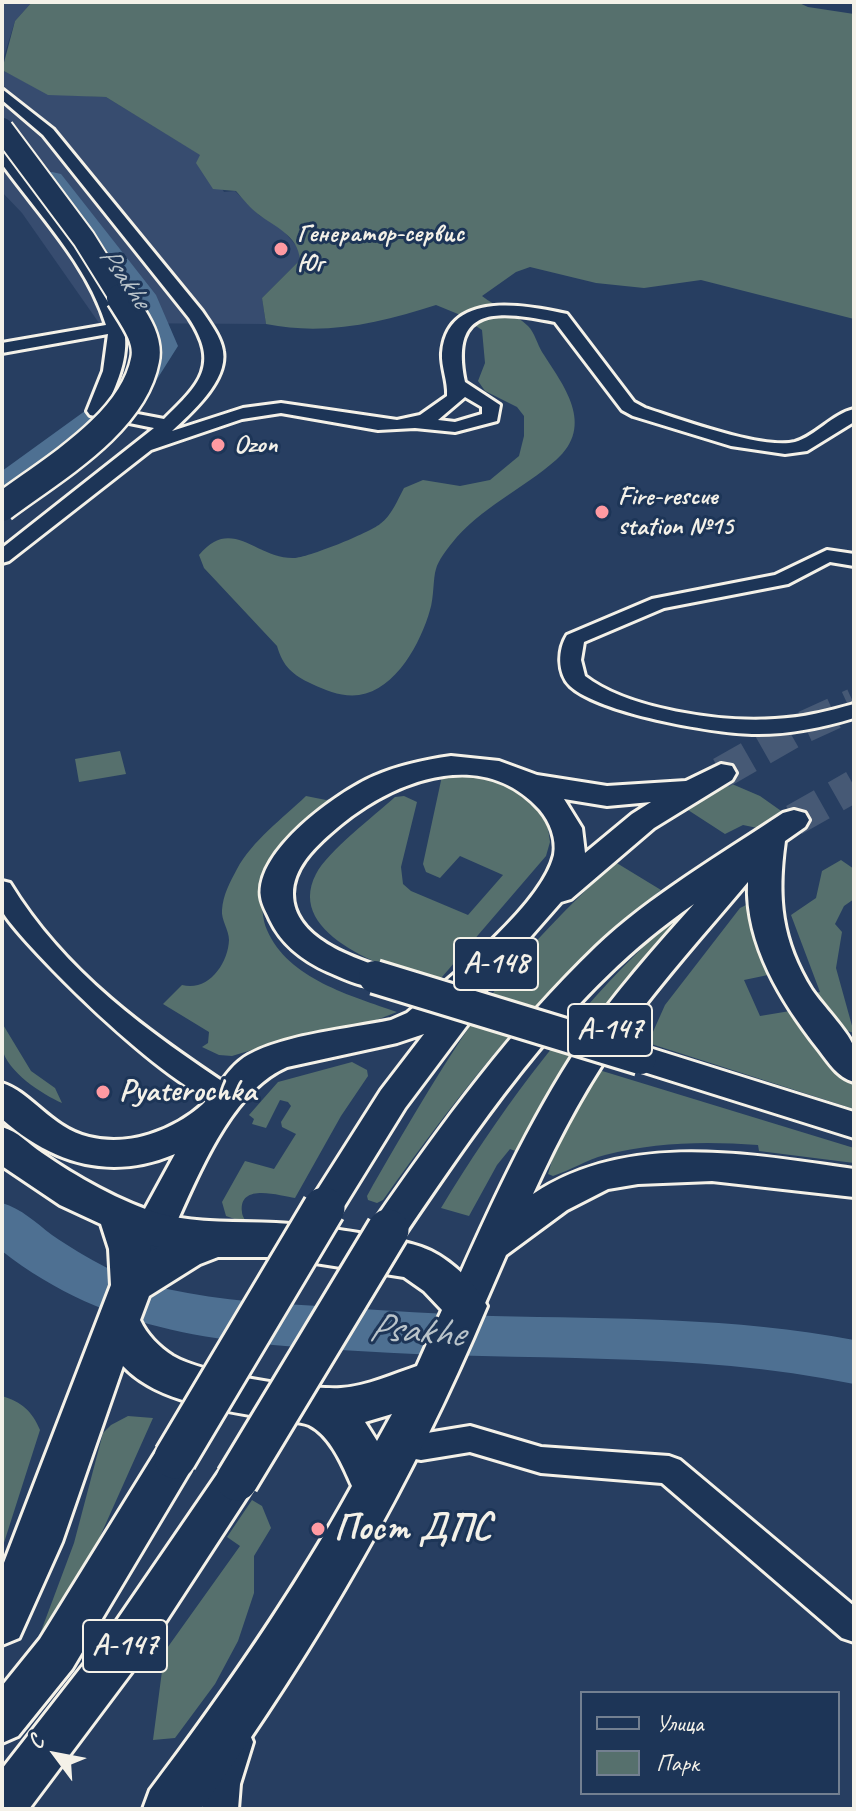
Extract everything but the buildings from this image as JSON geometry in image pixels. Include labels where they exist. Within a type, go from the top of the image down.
[{"type":"highway","points":[[2,129],[84,239],[141,331],[146,358],[128,401],[103,430],[2,507]]},
{"type":"highway","points":[[2,1142],[25,1163],[75,1194],[136,1223],[216,1240],[277,1240],[416,1263],[439,1279],[465,1306]]},
{"type":"highway","points":[[136,1223],[130,1249],[124,1338],[164,1373],[223,1389],[318,1407],[342,1407],[370,1401],[434,1379]]},
{"type":"highway","points":[[2,1622],[38,1542],[76,1428],[125,1302],[157,1267],[216,1240]]},
{"type":"highway","name":"А-147","points":[[169,1809],[249,1700],[331,1571],[434,1379],[465,1306]]},
{"type":"highway","points":[[318,1407],[335,1416],[345,1429],[386,1465]]},
{"type":"main road","name":"А-147","points":[[136,1223],[220,1105],[259,1065],[310,1047],[397,1031],[419,1022],[527,921],[560,879],[570,854],[567,824],[537,785],[499,769],[460,766],[429,769],[385,782],[338,811],[305,839],[283,869],[276,894],[286,923],[308,948],[348,968],[375,977],[640,1058],[854,1125]]},
{"type":"main road","name":"А-148","points":[[175,1458],[324,1208],[393,1099],[527,921],[643,821],[721,773]]},
{"type":"main road","points":[[537,785],[607,796],[691,790]]},
{"type":"main road","name":"А-148","points":[[237,1480],[388,1230],[460,1125],[521,1048],[609,953],[677,900],[782,828]]},
{"type":"main road","points":[[782,828],[764,880],[765,910],[782,966],[809,1013],[854,1069]]},
{"type":"main road","name":"А-147","points":[[465,1306],[520,1181],[579,1073],[631,1001],[782,828]]},
{"type":"main road","points":[[2,1096],[39,1129],[69,1145],[101,1153],[144,1151],[185,1132],[220,1105]]},
{"type":"main road","name":"А-147","points":[[490,1249],[539,1209],[577,1186],[617,1174],[672,1167],[752,1169],[854,1183]]},
{"type":"main road","name":"А-147","points":[[2,1721],[56,1654],[175,1458]]},
{"type":"main road","name":"А-147","points":[[2,1805],[40,1760],[155,1606],[237,1480]]},
{"type":"street","points":[[2,93],[48,132],[210,336],[215,363],[202,388],[146,446],[2,557]]},
{"type":"street","points":[[2,154],[104,296],[116,328],[112,373],[96,411],[167,425]]},
{"type":"street","points":[[415,423],[430,417],[456,398],[458,385],[451,354],[456,338],[472,315],[494,309],[561,318],[628,406],[731,441],[794,448],[854,414]]},
{"type":"street","points":[[2,348],[116,328]]},
{"type":"street","points":[[146,446],[263,409],[286,409],[395,425],[415,423],[455,427],[491,417],[491,405],[458,385]]},
{"type":"street","points":[[854,560],[827,556],[781,580],[659,603],[574,639],[570,659],[576,680],[594,693],[680,717],[751,727],[798,723],[854,711]]},
{"type":"street","points":[[2,889],[27,928],[83,992],[220,1105]]},
{"type":"street","points":[[386,1465],[421,1447],[470,1439],[541,1460],[669,1470],[854,1627]]},
{"type":"street","points":[[220,1809],[223,1784],[249,1700]]},
{"type":"shaded area","points":[[2,2],[32,2],[15,21],[2,63]]},
{"type":"shaded area","points":[[2,70],[48,94],[106,97],[201,155],[224,192],[235,191],[259,215],[281,228],[299,249],[300,260],[262,298],[266,324],[99,323],[22,213],[2,192]]},
{"type":"green space","points":[[32,2],[797,2],[808,7],[854,14],[854,319],[701,280],[644,288],[596,283],[530,267],[516,272],[482,296],[528,326],[559,378],[575,419],[574,433],[568,447],[556,460],[475,519],[448,548],[436,569],[426,623],[413,650],[395,674],[372,691],[359,695],[323,689],[290,670],[277,646],[204,568],[199,555],[211,544],[222,539],[234,539],[280,557],[301,557],[374,528],[394,508],[404,488],[423,480],[460,486],[490,480],[519,456],[524,436],[524,416],[517,407],[485,391],[478,381],[485,363],[482,330],[458,314],[436,305],[352,326],[310,329],[266,324],[262,298],[300,260],[291,238],[255,212],[236,191],[213,189],[196,163],[200,155],[106,97],[48,95],[2,70],[15,21]]},
{"type":"green space","points":[[120,751],[126,774],[79,782],[75,759]]},
{"type":"green space","points":[[482,775],[511,784],[546,814],[550,842],[546,856],[436,984],[371,960],[329,933],[315,916],[310,896],[316,874],[341,845],[395,797],[404,796],[417,802],[401,867],[403,884],[411,891],[468,915],[503,875],[460,856],[440,878],[426,872],[423,864],[442,776]]},
{"type":"green space","points":[[718,778],[760,796],[794,820],[777,832],[743,825],[725,834],[688,810]]},
{"type":"green space","points":[[306,796],[326,800],[339,797],[262,893],[267,930],[277,947],[305,973],[342,992],[397,1012],[356,1028],[288,1039],[232,1056],[219,1055],[202,1047],[208,1043],[209,1032],[163,1004],[182,985],[200,984],[221,967],[229,940],[222,910],[232,879],[259,839]]},
{"type":"green space","points":[[841,860],[854,869],[854,899],[844,906],[835,924],[842,932],[836,968],[854,1033],[828,1025],[812,994],[820,992],[791,915],[816,898],[822,871]]},
{"type":"green space","points":[[615,862],[661,890],[582,959],[511,1034],[477,1074],[383,1200],[377,1203],[368,1200],[367,1196],[415,1113],[490,997],[534,944]]},
{"type":"green space","points":[[746,905],[754,907],[774,968],[768,975],[744,980],[760,1016],[796,1010],[854,1086],[854,1109],[648,1043],[665,1005],[740,908]]},
{"type":"green space","points":[[685,912],[688,914],[554,1086],[518,1152],[510,1149],[497,1165],[469,1216],[441,1208],[507,1107],[557,1042],[638,952],[666,925]]},
{"type":"green space","points":[[2,1023],[31,1071],[55,1088],[62,1103],[18,1074],[5,1057],[1,1045]]},
{"type":"green space","points":[[352,1062],[367,1070],[368,1076],[341,1116],[295,1198],[253,1194],[243,1203],[242,1213],[246,1223],[226,1216],[222,1202],[245,1161],[274,1169],[296,1134],[282,1127],[281,1122],[291,1106],[288,1102],[280,1100],[266,1128],[252,1124],[254,1119],[249,1115],[278,1082]]},
{"type":"green space","points":[[599,1070],[854,1148],[854,1163],[759,1151],[758,1145],[681,1144],[624,1151],[598,1157],[553,1176],[548,1174],[555,1150]]},
{"type":"green space","points":[[2,1396],[26,1408],[40,1430],[2,1549]]},
{"type":"green space","points":[[128,1416],[153,1418],[94,1550],[40,1634],[74,1543],[103,1433]]},
{"type":"green space","points":[[252,1500],[262,1506],[271,1528],[254,1556],[254,1593],[238,1641],[215,1684],[175,1738],[153,1740],[162,1671],[155,1665],[240,1546],[227,1537]]},
{"type":"waterway","name":"Psakhe","points":[[2,486],[136,388],[163,346],[142,295],[52,180]]},
{"type":"waterway","name":"Psakhe","points":[[2,1222],[52,1261],[89,1282],[128,1299],[188,1314],[310,1327],[424,1334],[719,1343],[809,1353],[854,1362]]},
{"type":"tunnel","points":[[721,773],[793,732],[854,704]]},
{"type":"tunnel","points":[[794,820],[854,786]]},
{"type":"place","name":"Генератор-сервис Юг","points":[[281,249]]},
{"type":"place","name":"Ozon","points":[[218,445]]},
{"type":"place","name":"Fire-rescue station №15","points":[[602,512]]},
{"type":"place","name":"Pyaterochka","points":[[103,1092]]},
{"type":"place","name":"Пост ДПС","points":[[318,1529]]}]
